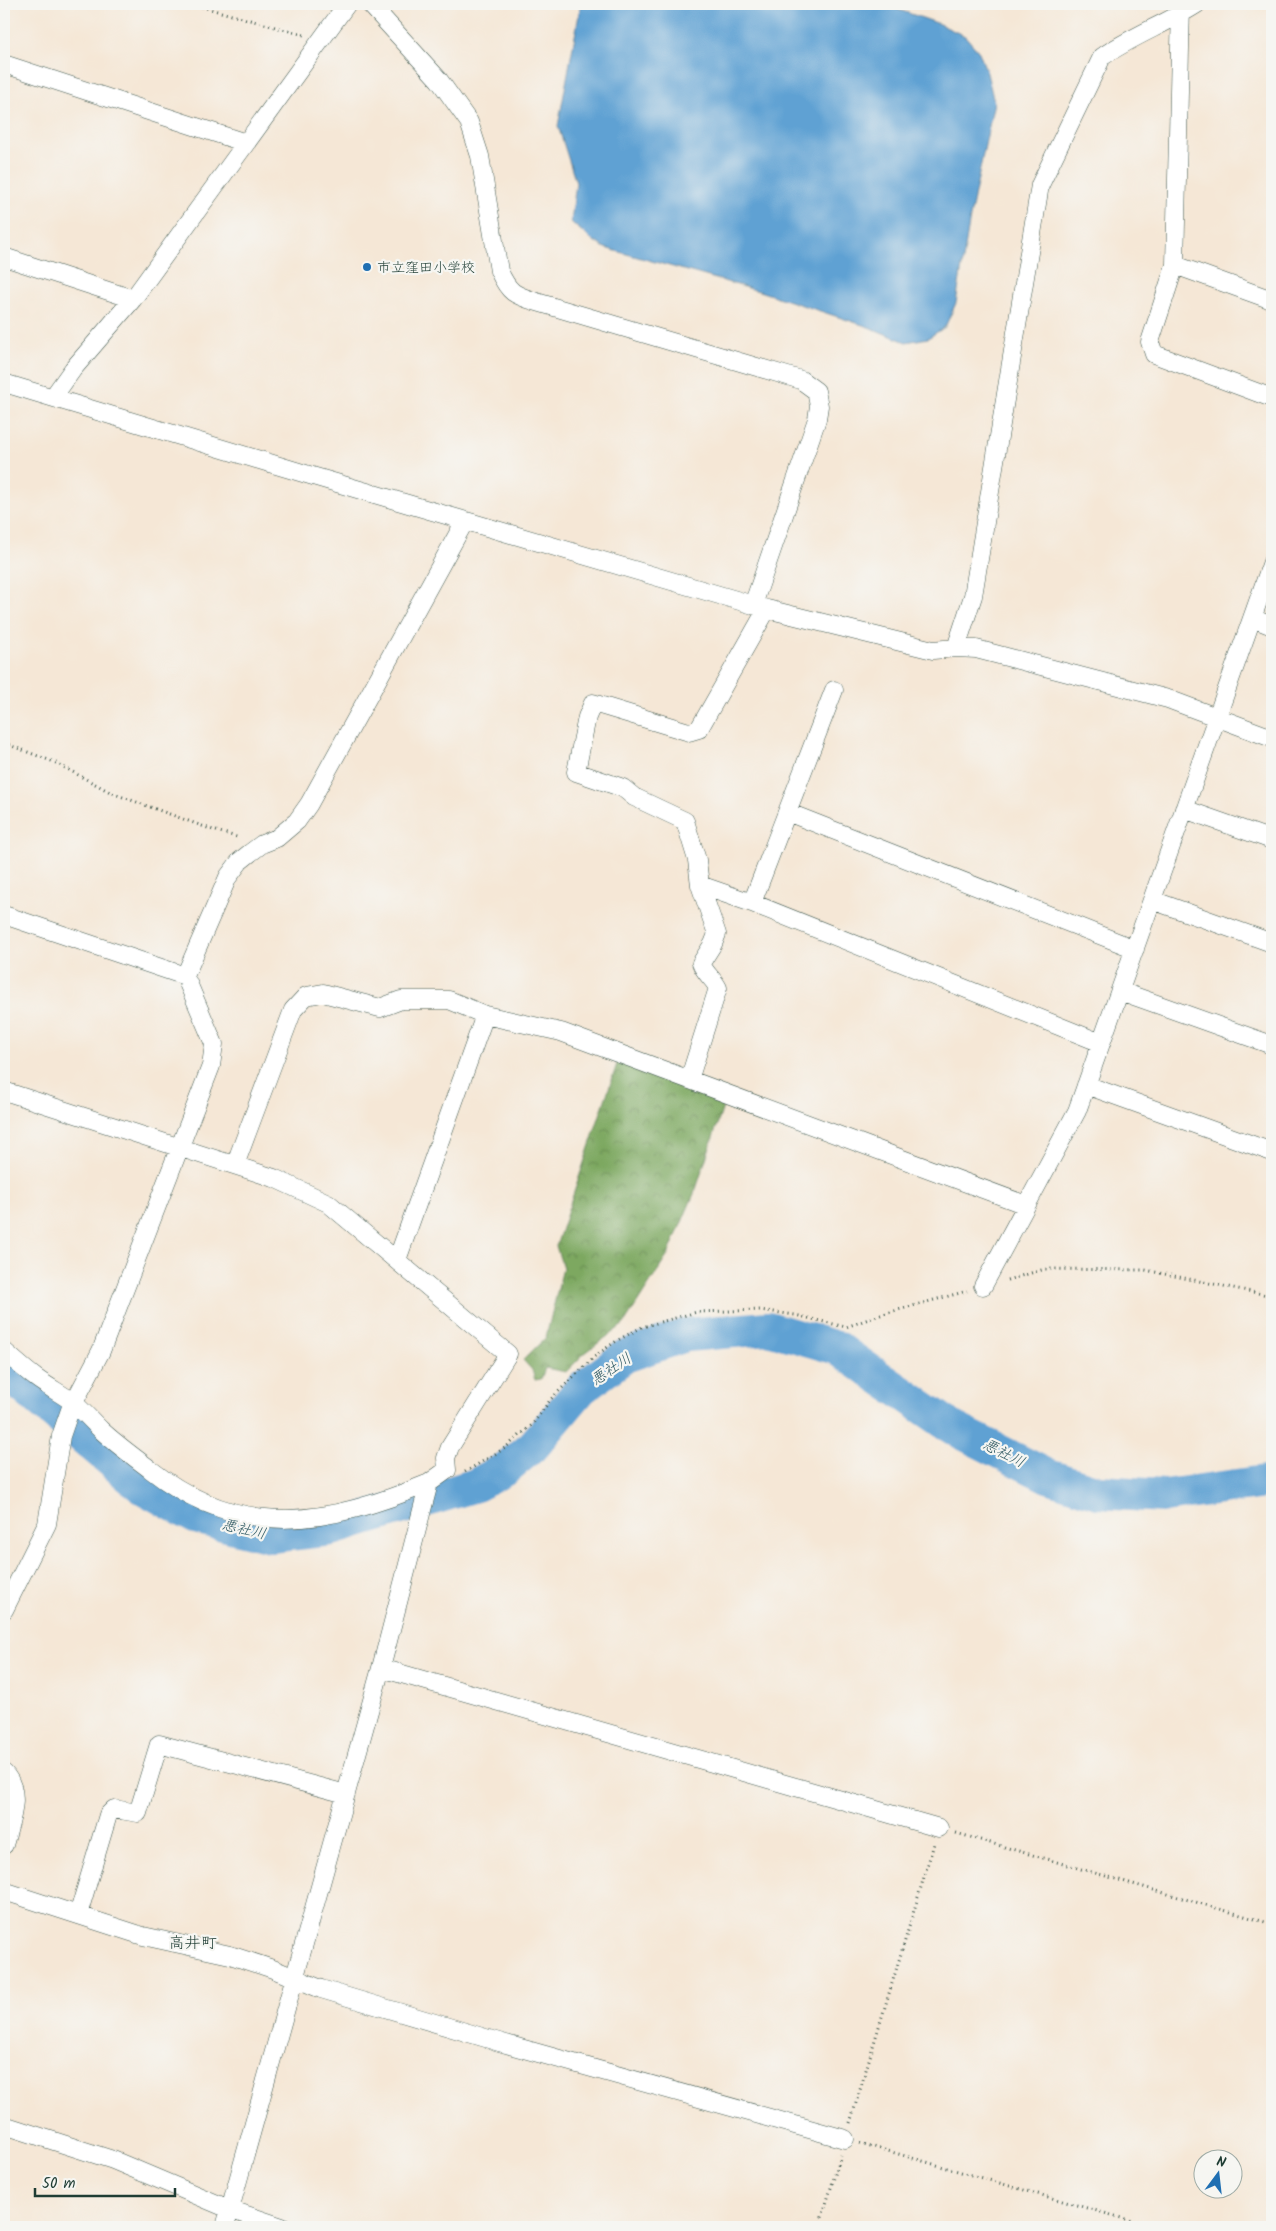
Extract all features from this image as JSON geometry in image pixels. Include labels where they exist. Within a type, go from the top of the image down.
[{"type":"street","points":[[53,397],[73,369],[133,299],[347,4]]},
{"type":"street","points":[[370,4],[438,80],[469,122],[480,156],[499,271],[507,288],[518,296],[537,302],[801,380],[816,391],[819,406],[817,419],[760,607],[699,729],[689,732],[593,703],[588,716],[576,772],[623,788],[634,797],[685,820],[698,860],[700,885],[717,934],[701,963],[705,973],[714,980],[718,988],[689,1080]]},
{"type":"street","points":[[956,648],[973,596],[1040,185],[1102,57],[1181,9],[1197,4]]},
{"type":"street","points":[[1181,9],[1175,265],[1150,342],[1154,354],[1272,398]]},
{"type":"street","points":[[4,64],[246,143]]},
{"type":"street","points":[[4,257],[133,299]]},
{"type":"street","points":[[1175,265],[1272,300]]},
{"type":"street","points":[[4,383],[760,607],[933,650],[956,648],[976,650],[1168,699],[1272,738]]},
{"type":"street","points":[[5,1603],[47,1524],[61,1436],[72,1407],[101,1351],[211,1066],[214,1044],[185,976],[228,877],[240,861],[262,844],[277,838],[297,822],[309,804],[465,521]]},
{"type":"street","points":[[983,1286],[1077,1111],[1272,562]]},
{"type":"street","points":[[1252,618],[1272,626]]},
{"type":"street","points":[[752,902],[834,690]]},
{"type":"street","points":[[1184,809],[1272,840]]},
{"type":"street","points":[[787,812],[1135,949]]},
{"type":"street","points":[[700,885],[752,902],[1101,1043]]},
{"type":"street","points":[[1152,900],[1272,943]]},
{"type":"street","points":[[4,915],[185,976]]},
{"type":"street","points":[[1120,991],[1272,1046]]},
{"type":"street","points":[[236,1165],[293,1010],[306,996],[323,993],[380,1008],[401,1000],[449,1000],[485,1015],[561,1032],[1026,1205]]},
{"type":"street","points":[[397,1260],[485,1015]]},
{"type":"street","points":[[1086,1085],[1272,1152]]},
{"type":"street","points":[[4,1091],[274,1178],[328,1204],[508,1354],[450,1447],[446,1458],[447,1470],[428,1486],[361,1508],[314,1518],[275,1520],[236,1514],[194,1498],[152,1472],[4,1351]]},
{"type":"street","points":[[225,2227],[381,1668],[420,1524],[428,1486]]},
{"type":"street","points":[[381,1668],[939,1828]]},
{"type":"street","points":[[78,1915],[108,1815],[114,1809],[138,1813],[158,1744],[346,1794]]},
{"type":"street","points":[[4,1773],[15,1794],[4,1845]]},
{"type":"street","points":[[4,1892],[143,1936],[230,1955],[295,1977],[321,1989],[481,2036],[846,2139]]},
{"type":"street","points":[[4,2125],[113,2160],[229,2209],[282,2227]]},
{"type":"path","points":[[192,4],[321,40]]},
{"type":"path","points":[[4,743],[54,762],[112,793],[213,830],[262,844]]},
{"type":"path","points":[[447,1470],[462,1474],[505,1448],[532,1426],[551,1399],[580,1369],[618,1340],[642,1327],[696,1312],[760,1310],[795,1314],[846,1328],[883,1314],[1045,1269],[1145,1270],[1272,1296]]},
{"type":"path","points":[[819,2227],[939,1828],[1272,1924]]},
{"type":"path","points":[[846,2139],[1153,2227]]},
{"type":"green space","points":[[618,1061],[725,1101],[696,1189],[668,1255],[624,1324],[585,1353],[566,1372],[545,1368],[541,1379],[535,1380],[532,1370],[523,1360],[546,1337],[563,1268],[556,1246]]},
{"type":"water","points":[[581,4],[882,4],[937,23],[965,36],[979,52],[987,73],[994,102],[970,217],[956,303],[945,327],[928,338],[906,342],[866,326],[759,291],[605,248],[592,240],[571,222],[576,183],[558,126]]},
{"type":"waterway","name":"悪社川","points":[[4,1371],[142,1487],[195,1517],[271,1536],[332,1529],[476,1485],[505,1469],[534,1445],[581,1389],[625,1356],[686,1335],[768,1328],[837,1348],[953,1428],[1048,1476],[1098,1492],[1165,1496],[1272,1481]]},
{"type":"place","name":"市立窪田小学校","points":[[367,267]]},
{"type":"district","name":"高井町","points":[[193,1942]]}]
